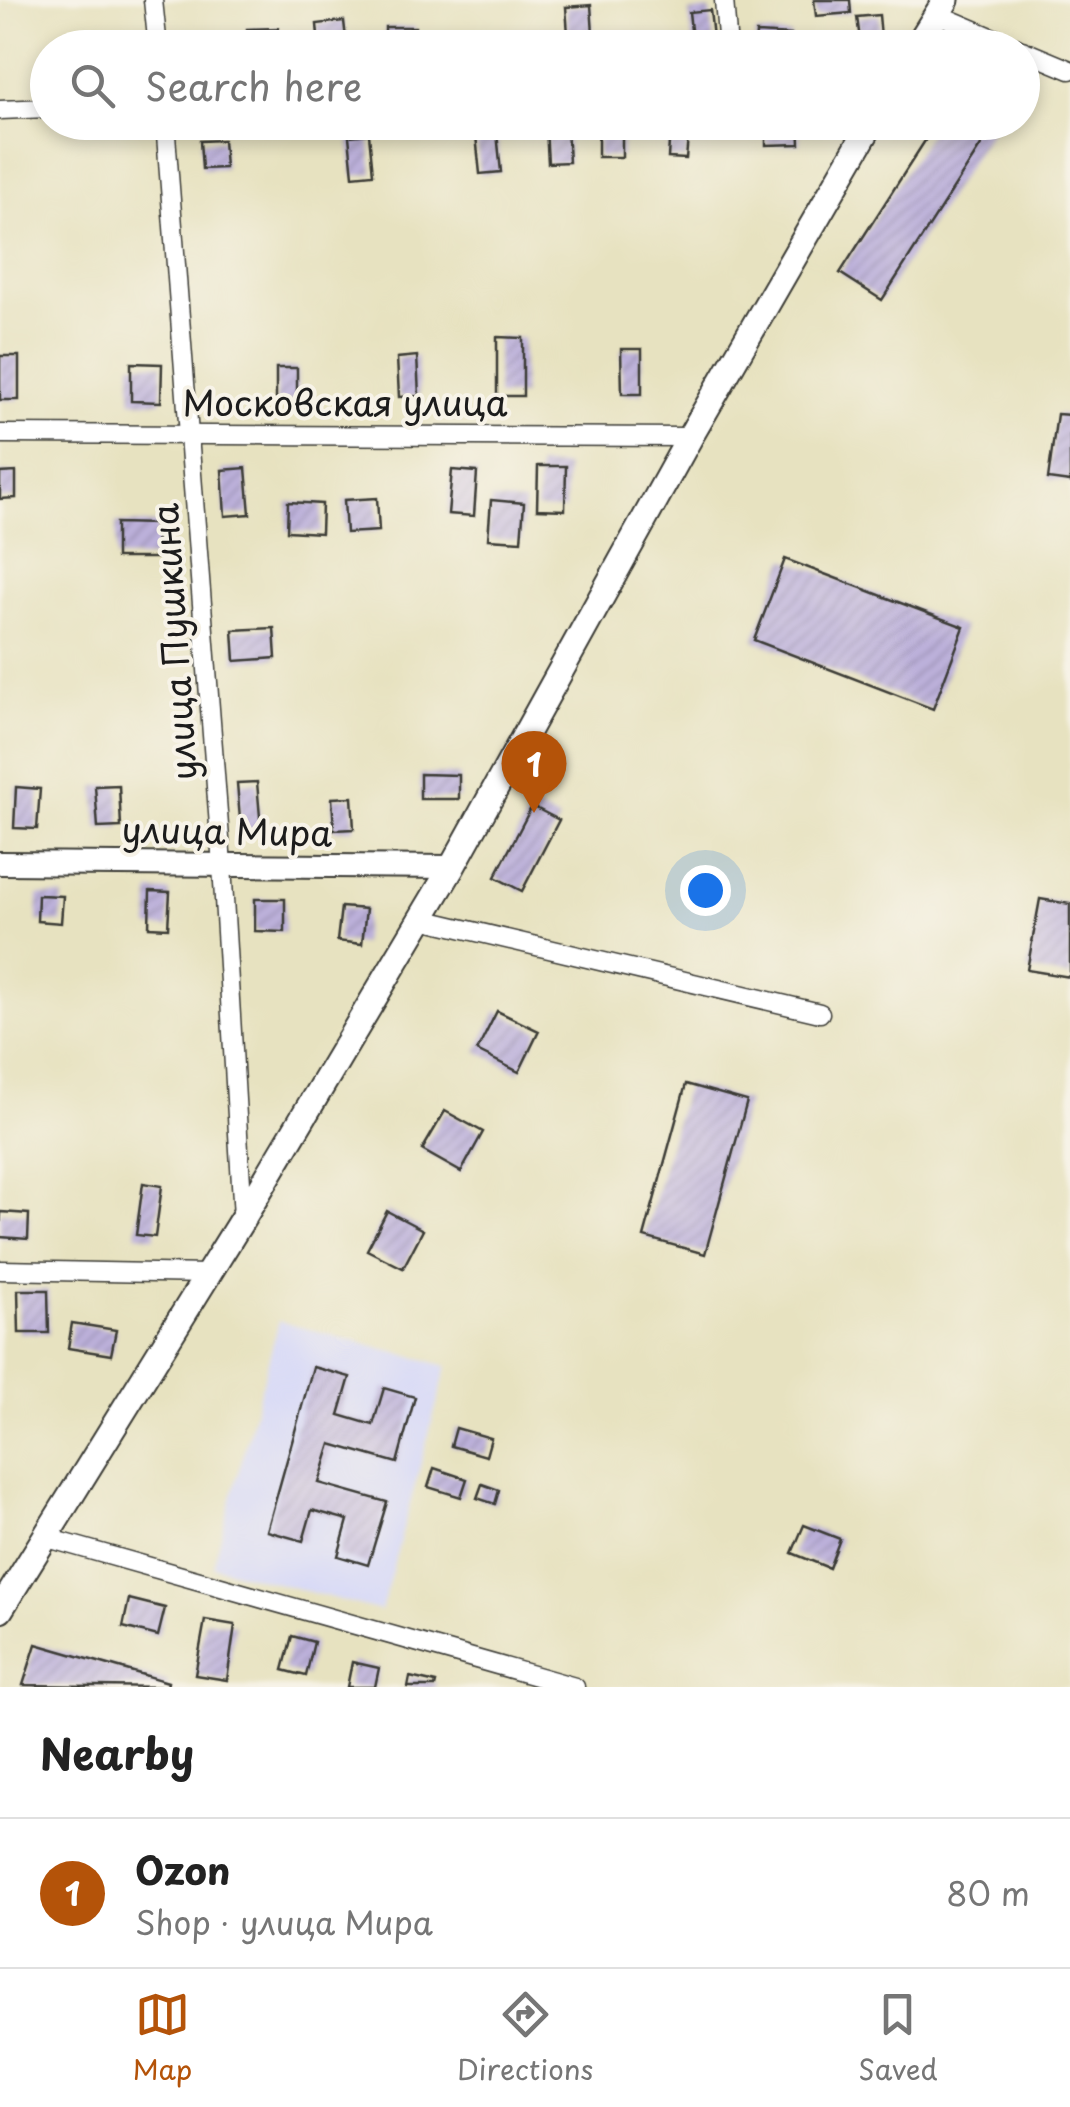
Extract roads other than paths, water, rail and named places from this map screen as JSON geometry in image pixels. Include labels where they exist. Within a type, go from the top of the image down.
[{"type":"main road","points":[[927,30],[942,7]]},
{"type":"main road","points":[[0,1610],[243,1218],[422,919],[690,437],[862,140]]},
{"type":"street","points":[[154,0],[156,30]]},
{"type":"street","points":[[724,0],[726,30]]},
{"type":"street","points":[[942,7],[985,30]]},
{"type":"street","points":[[1040,57],[1070,70]]},
{"type":"street","points":[[0,110],[30,109]]},
{"type":"street","name":"улица Пушкина","points":[[167,140],[222,865],[243,1218]]},
{"type":"street","name":"Московская улица","points":[[0,434],[690,437]]},
{"type":"street","name":"улица Мира","points":[[0,863],[452,867]]},
{"type":"street","points":[[422,919],[820,1013]]},
{"type":"street","points":[[0,1270],[207,1274]]},
{"type":"street","points":[[44,1537],[575,1687]]},
{"type":"place","name":"Ozon","points":[[534,813]]}]
